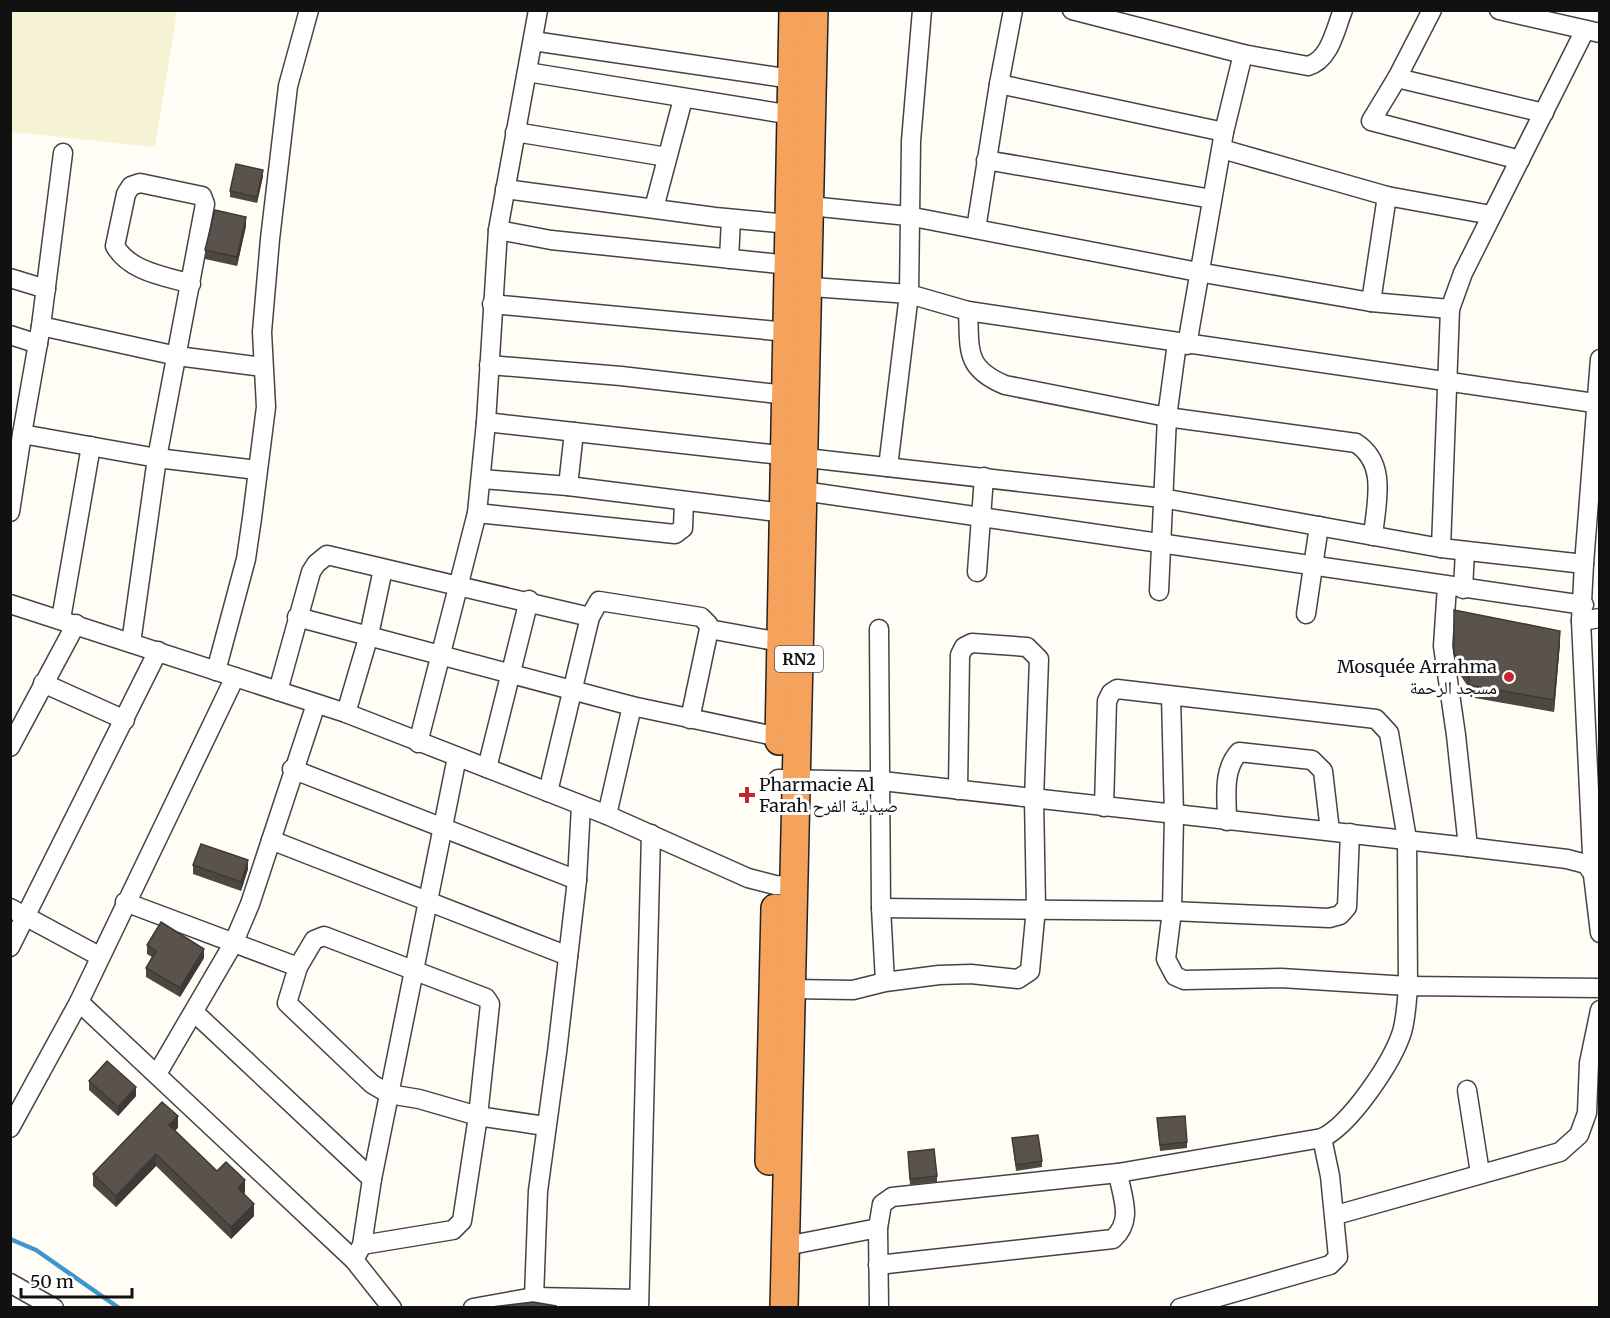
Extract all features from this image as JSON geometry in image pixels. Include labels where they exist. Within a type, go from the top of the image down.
[{"type":"highway","name":"RN2","points":[[787,779],[779,737],[784,513],[794,455],[795,279],[789,224],[794,10]]},
{"type":"highway","name":"RN2","points":[[766,1308],[787,779],[803,491],[794,455],[786,395],[787,332],[810,206],[814,10]]},
{"type":"highway","name":"RN2","points":[[784,885],[792,989],[784,1308]]},
{"type":"street","points":[[216,670],[246,559],[266,407],[263,367],[265,284],[288,86],[309,10]]},
{"type":"street","points":[[418,743],[477,513],[482,479],[498,230],[538,10]]},
{"type":"street","points":[[888,467],[909,294],[910,141],[922,10]]},
{"type":"street","points":[[976,229],[1013,10]]},
{"type":"street","points":[[1072,10],[1244,54],[1298,65],[1317,63],[1324,55],[1343,10]]},
{"type":"street","points":[[1432,10],[1397,78],[1371,121],[1521,160]]},
{"type":"street","points":[[1440,548],[1450,309],[1462,273],[1491,215],[1544,113],[1592,32],[1499,10]]},
{"type":"street","points":[[533,41],[792,79]]},
{"type":"street","points":[[1159,591],[1167,417],[1223,140],[1244,54]]},
{"type":"street","points":[[527,72],[792,115]]},
{"type":"street","points":[[1397,78],[1544,113]]},
{"type":"street","points":[[999,84],[1223,140],[1387,196],[1491,215]]},
{"type":"street","points":[[654,208],[683,99]]},
{"type":"street","points":[[514,132],[667,157]]},
{"type":"street","points":[[11,511],[19,424],[40,335],[63,153]]},
{"type":"street","points":[[986,160],[1212,199]]},
{"type":"street","points":[[131,643],[157,458],[191,284],[204,214],[202,196],[140,183],[131,186],[126,194],[115,246],[122,258],[131,264],[191,284]]},
{"type":"street","points":[[505,189],[731,219],[789,224]]},
{"type":"street","points":[[1371,302],[1387,196]]},
{"type":"street","points":[[810,206],[908,216],[1198,272],[1371,302],[1450,309]]},
{"type":"street","points":[[729,259],[731,219]]},
{"type":"street","points":[[498,230],[551,240],[729,259],[795,279],[909,294],[968,310],[1182,344],[1594,403]]},
{"type":"street","points":[[10,278],[46,289]]},
{"type":"street","points":[[492,304],[787,332]]},
{"type":"street","points":[[968,310],[970,358],[987,378],[1005,385],[1167,417],[1356,442],[1368,450],[1375,461],[1378,477],[1374,536]]},
{"type":"street","points":[[10,335],[40,335],[263,367]]},
{"type":"street","points":[[1599,359],[1584,564],[1588,615],[1599,933]]},
{"type":"street","points":[[489,365],[621,376],[786,395]]},
{"type":"street","points":[[486,422],[1162,498],[1440,548],[1584,564]]},
{"type":"street","points":[[19,424],[91,446],[157,458],[257,470]]},
{"type":"street","points":[[568,486],[574,432]]},
{"type":"street","points":[[10,747],[43,683],[68,621],[91,446]]},
{"type":"street","points":[[977,572],[984,477]]},
{"type":"street","points":[[482,479],[568,486],[784,513]]},
{"type":"street","points":[[803,491],[1455,588],[1588,615]]},
{"type":"street","points":[[477,513],[675,534],[683,528],[684,501]]},
{"type":"street","points":[[1306,614],[1319,526]]},
{"type":"street","points":[[1466,551],[1455,588],[1443,646],[1456,735],[1468,847]]},
{"type":"street","points":[[278,691],[311,572],[316,564],[327,555],[529,600],[590,617]]},
{"type":"street","points":[[346,713],[369,635],[383,569]]},
{"type":"street","points":[[487,768],[529,600]]},
{"type":"street","points":[[548,792],[590,617],[598,601],[604,600],[701,617],[708,624],[709,629],[690,719]]},
{"type":"street","points":[[10,604],[346,713],[607,815],[748,878],[784,885]]},
{"type":"street","points":[[297,617],[573,688],[632,706],[779,737]]},
{"type":"street","points":[[709,629],[780,642]]},
{"type":"street","points":[[879,629],[882,782],[881,908],[885,982]]},
{"type":"street","points":[[792,989],[853,990],[885,982],[950,974],[1018,979],[1030,971],[1036,908],[1034,799],[1039,659],[1027,647],[972,643],[964,647],[960,655],[958,790]]},
{"type":"street","points":[[10,947],[18,912],[125,720],[158,651]]},
{"type":"street","points":[[10,1128],[79,1002],[99,956],[235,677]]},
{"type":"street","points":[[43,683],[125,720]]},
{"type":"street","points":[[879,1308],[878,1228],[885,1199],[1118,1173],[1322,1138],[1336,1131],[1377,1079],[1401,1034],[1408,986],[1407,839],[1389,733],[1377,719],[1117,689],[1111,693],[1107,701],[1104,807]]},
{"type":"street","points":[[1171,696],[1174,816],[1172,911],[1166,959],[1175,976],[1184,980],[1281,978],[1408,986],[1599,988]]},
{"type":"street","points":[[157,1074],[195,1013],[233,944],[271,840],[292,769],[316,704]]},
{"type":"street","points":[[607,815],[632,706]]},
{"type":"street","points":[[1227,821],[1227,772],[1230,761],[1239,752],[1312,760],[1319,765],[1323,771],[1330,831]]},
{"type":"street","points":[[358,1253],[457,757]]},
{"type":"street","points":[[292,769],[577,880]]},
{"type":"street","points":[[787,779],[882,782],[1174,816],[1407,839],[1567,859],[1586,864],[1596,878]]},
{"type":"street","points":[[534,1297],[538,1191],[577,880],[581,806]]},
{"type":"street","points":[[881,908],[1172,911],[1329,918],[1340,915],[1347,907],[1350,833]]},
{"type":"street","points":[[472,1308],[534,1297],[639,1303],[651,834]]},
{"type":"street","points":[[271,840],[568,956]]},
{"type":"street","points":[[125,902],[298,967]]},
{"type":"street","points":[[18,912],[99,956]]},
{"type":"street","points":[[358,1253],[453,1230],[458,1226],[465,1206],[478,1116],[491,1011],[488,1000],[416,971],[324,936],[314,940],[298,967],[287,1003],[372,1084],[389,1094],[478,1116],[545,1126]]},
{"type":"street","points":[[79,1002],[358,1253],[392,1308]]},
{"type":"street","points":[[1335,1215],[1560,1152],[1580,1135],[1587,1113],[1589,1063],[1599,1010]]},
{"type":"street","points":[[195,1013],[372,1179]]},
{"type":"street","points":[[1467,1090],[1480,1173]]},
{"type":"street","points":[[1183,1307],[1330,1265],[1338,1257],[1335,1215],[1322,1138]]},
{"type":"street","points":[[879,1264],[1113,1239],[1122,1231],[1127,1221],[1118,1173]]},
{"type":"street","points":[[786,1246],[878,1228]]},
{"type":"street","points":[[10,1283],[54,1308]]},
{"type":"shaded area","points":[[10,11],[177,11],[155,147],[11,132]]},
{"type":"building","points":[[236,164],[263,170],[257,197],[230,191]]},
{"type":"building","points":[[215,210],[246,217],[237,257],[205,250]]},
{"type":"building","name":"Mosquée Arrahma مسجد الرحمة","points":[[1454,610],[1560,631],[1554,700],[1469,685],[1469,676],[1454,654]]},
{"type":"building","points":[[201,844],[248,860],[241,882],[193,865]]},
{"type":"building","points":[[161,922],[204,949],[180,988],[146,968],[156,951],[147,945]]},
{"type":"building","points":[[107,1061],[136,1087],[118,1107],[89,1081]]},
{"type":"building","points":[[162,1102],[178,1116],[169,1125],[217,1171],[226,1162],[245,1180],[238,1188],[254,1204],[231,1227],[156,1154],[116,1196],[93,1174]]},
{"type":"building","points":[[1185,1116],[1187,1142],[1160,1145],[1157,1118]]},
{"type":"building","points":[[1038,1135],[1042,1161],[1016,1165],[1012,1138]]},
{"type":"building","points":[[934,1149],[937,1176],[910,1179],[908,1152]]},
{"type":"building","points":[[533,1302],[556,1306],[556,1308],[484,1308]]},
{"type":"waterway","points":[[10,1239],[36,1250],[119,1308]]},
{"type":"place","name":"Mosquée Arrahma مسجد الرحمة","points":[[1509,677]]},
{"type":"place","name":"Pharmacie Al Farah صيدلية الفرح","points":[[747,795]]}]
